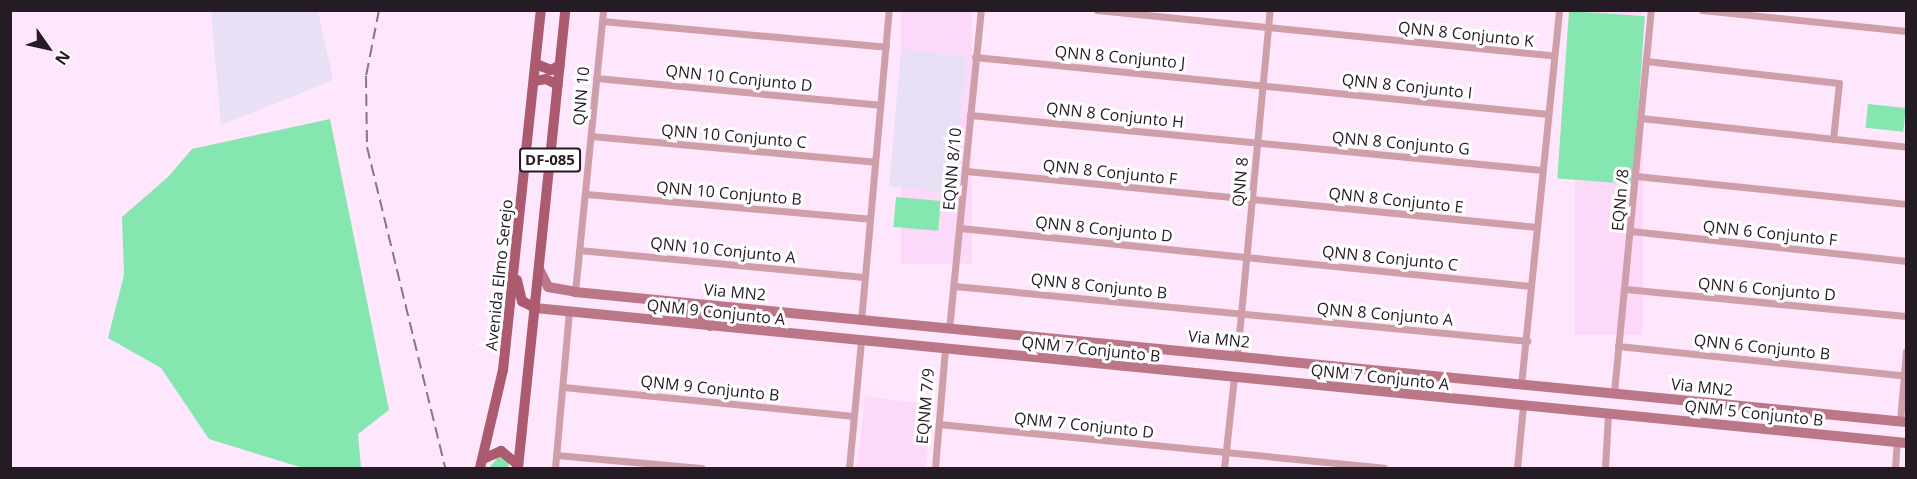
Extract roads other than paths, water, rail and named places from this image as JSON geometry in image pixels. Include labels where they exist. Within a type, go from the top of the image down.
[{"type":"main road","name":"Avenida Elmo Serejo","points":[[481,464],[503,370],[541,10]]},
{"type":"main road","name":"DF-085","points":[[518,467],[565,10]]},
{"type":"main road","points":[[536,64],[552,70],[560,65]]},
{"type":"main road","points":[[534,81],[546,79],[558,85]]},
{"type":"main road","points":[[515,269],[522,301],[535,308]]},
{"type":"main road","name":"Via MN2","points":[[539,269],[548,286],[574,291],[1521,386],[1614,392],[1903,421]]},
{"type":"main road","points":[[609,317],[642,315],[687,319],[693,311],[687,303]]},
{"type":"main road","name":"QNM 9 Conjunto A","points":[[535,308],[861,342]]},
{"type":"main road","points":[[710,326],[702,317],[707,310],[754,315],[782,312]]},
{"type":"main road","points":[[770,333],[801,330],[805,321],[800,314]]},
{"type":"main road","name":"EQNM 7/9","points":[[861,342],[945,350]]},
{"type":"main road","points":[[1089,364],[1092,343]]},
{"type":"main road","points":[[1106,366],[1100,357],[1105,349],[1192,352]]},
{"type":"main road","name":"QNM 7 Conjunto B","points":[[945,350],[1234,378]]},
{"type":"main road","points":[[1371,390],[1375,371]]},
{"type":"main road","name":"QNM 7 Conjunto A","points":[[1234,378],[1608,415]]},
{"type":"main road","points":[[1384,392],[1385,379],[1462,379]]},
{"type":"main road","points":[[1676,421],[1698,417],[1744,423],[1750,417],[1744,406]]},
{"type":"main road","points":[[1768,430],[1760,425],[1765,414],[1845,416]]},
{"type":"main road","name":"QNM 5 Conjunto B","points":[[1608,415],[1902,442]]},
{"type":"main road","points":[[481,464],[501,451],[518,467]]},
{"type":"street","name":"QNN 10","points":[[574,291],[586,194],[603,10]]},
{"type":"street","points":[[861,321],[889,10]]},
{"type":"street","name":"EQNN 8/10","points":[[948,329],[981,10]]},
{"type":"street","name":"QNN 8 Conjunto K","points":[[1098,10],[1554,56]]},
{"type":"street","name":"QNN 8","points":[[1237,356],[1270,10]]},
{"type":"street","points":[[1521,386],[1559,10]]},
{"type":"street","name":"EQNn /8","points":[[1614,392],[1651,10]]},
{"type":"street","points":[[1702,10],[1906,31]]},
{"type":"street","points":[[602,21],[886,47]]},
{"type":"street","name":"QNN 8 Conjunto J","points":[[975,57],[1263,84]]},
{"type":"street","points":[[1646,61],[1839,83],[1833,139]]},
{"type":"street","name":"QNN 10 Conjunto D","points":[[596,78],[880,105]]},
{"type":"street","name":"QNN 8 Conjunto I","points":[[1263,84],[1548,114]]},
{"type":"street","name":"QNN 8 Conjunto H","points":[[970,115],[1257,143]]},
{"type":"street","points":[[1641,118],[1906,147]]},
{"type":"street","name":"QNN 10 Conjunto C","points":[[591,136],[875,162]]},
{"type":"street","name":"QNN 8 Conjunto G","points":[[1257,143],[1542,170]]},
{"type":"street","name":"QNN 8 Conjunto F","points":[[966,171],[1252,200]]},
{"type":"street","points":[[1636,176],[1906,204]]},
{"type":"street","name":"QNN 10 Conjunto B","points":[[586,194],[870,219]]},
{"type":"street","name":"QNN 8 Conjunto E","points":[[1252,200],[1537,227]]},
{"type":"street","name":"QNN 8 Conjunto D","points":[[960,228],[1246,257]]},
{"type":"street","name":"QNN 6 Conjunto F","points":[[1631,231],[1906,261]]},
{"type":"street","name":"QNN 10 Conjunto A","points":[[579,250],[864,277]]},
{"type":"street","name":"QNN 8 Conjunto C","points":[[1246,257],[1531,286]]},
{"type":"street","name":"QNN 8 Conjunto B","points":[[954,286],[1241,314]]},
{"type":"street","name":"QNN 6 Conjunto D","points":[[1624,289],[1906,316]]},
{"type":"street","points":[[555,468],[569,312]]},
{"type":"street","name":"QNN 8 Conjunto A","points":[[1241,314],[1527,341]]},
{"type":"street","points":[[849,468],[861,342]]},
{"type":"street","name":"QNN 6 Conjunto B","points":[[1618,345],[1905,376]]},
{"type":"street","name":"EQNM 7/9","points":[[935,468],[945,350]]},
{"type":"street","points":[[1903,421],[1906,351]]},
{"type":"street","points":[[1224,468],[1234,378]]},
{"type":"street","name":"QNM 9 Conjunto B","points":[[563,387],[854,416]]},
{"type":"street","points":[[1517,468],[1523,406]]},
{"type":"street","points":[[1605,468],[1608,415]]},
{"type":"street","name":"QNM 7 Conjunto D","points":[[939,424],[1384,468]]},
{"type":"street","points":[[1895,468],[1902,442]]},
{"type":"street","points":[[556,455],[701,468]]},
{"type":"railway","points":[[379,10],[366,76],[367,147],[445,468]]}]
